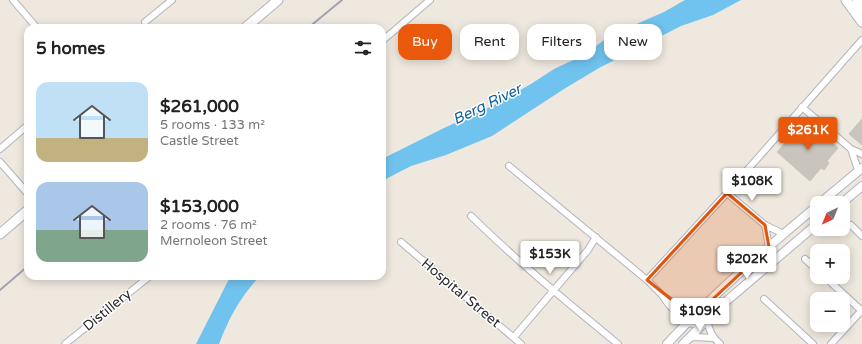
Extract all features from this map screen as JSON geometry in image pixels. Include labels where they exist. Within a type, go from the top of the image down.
[{"type":"main road","points":[[250,24],[278,0]]},
{"type":"main road","points":[[846,0],[862,22]]},
{"type":"main road","points":[[857,0],[862,8]]},
{"type":"main road","points":[[0,234],[24,213]]},
{"type":"street","points":[[13,0],[34,24]]},
{"type":"street","points":[[145,22],[172,0]]},
{"type":"street","points":[[386,38],[430,0]]},
{"type":"street","points":[[647,280],[727,193],[862,40]]},
{"type":"street","points":[[802,107],[851,149],[862,154]]},
{"type":"street","points":[[0,149],[24,128]]},
{"type":"street","points":[[828,196],[860,169],[851,149]]},
{"type":"street","points":[[0,162],[24,189]]},
{"type":"street","points":[[509,166],[596,236],[647,280],[687,323],[704,322]]},
{"type":"street","points":[[850,196],[862,186]]},
{"type":"street","points":[[727,193],[764,225],[784,234]]},
{"type":"street","points":[[667,344],[687,323],[769,247],[810,212]]},
{"type":"street","points":[[472,216],[491,236],[618,344]]},
{"type":"street","points":[[764,225],[769,247]]},
{"type":"street","points":[[851,225],[862,236]]},
{"type":"street","points":[[686,341],[704,322],[810,230]]},
{"type":"street","points":[[514,337],[588,250],[596,236]]},
{"type":"street","name":"Hospital Street","points":[[401,242],[521,344]]},
{"type":"street","points":[[588,250],[602,242]]},
{"type":"street","points":[[805,259],[810,264]]},
{"type":"street","name":"Distillery","points":[[65,344],[145,280]]},
{"type":"street","points":[[832,344],[862,311],[833,284]]},
{"type":"street","points":[[662,295],[685,310],[699,312]]},
{"type":"street","points":[[764,299],[813,344]]},
{"type":"street","points":[[704,322],[713,338],[720,344]]},
{"type":"street","points":[[686,341],[695,337],[713,338]]},
{"type":"highlighted area","points":[[727,193],[765,225],[769,247],[699,312],[682,308],[647,280]]},
{"type":"water","points":[[685,0],[741,0],[713,15],[681,26],[662,36],[662,24],[636,24],[664,12]]},
{"type":"water","points":[[604,40],[604,60],[615,60],[564,89],[492,136],[446,155],[411,166],[386,179],[386,157],[494,105],[554,69],[573,60],[596,60],[596,46]]},
{"type":"water","points":[[228,280],[257,280],[236,308],[219,344],[196,344]]},
{"type":"building","points":[[862,119],[862,145],[849,134]]},
{"type":"building","points":[[806,120],[838,148],[827,161],[829,163],[824,170],[821,168],[810,181],[777,152]]},
{"type":"railway","points":[[313,24],[342,0]]},
{"type":"railway","points":[[0,290],[24,269]]},
{"type":"water label","name":"Berg River","points":[[487,104]]}]
